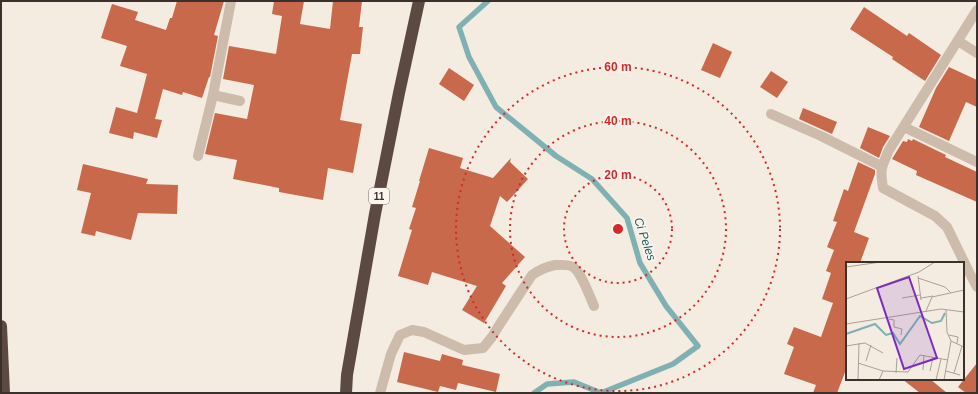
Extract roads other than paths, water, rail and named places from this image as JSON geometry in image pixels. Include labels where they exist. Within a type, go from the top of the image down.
[{"type":"highway","name":"11","points":[[346,393],[377,206],[419,1]]},
{"type":"highway","points":[[1,326],[4,393]]},
{"type":"street","points":[[198,156],[213,95],[231,1]]},
{"type":"street","points":[[977,10],[889,150],[882,166],[881,174],[883,188],[935,216],[947,227],[977,287]]},
{"type":"street","points":[[958,41],[977,53]]},
{"type":"street","points":[[213,95],[240,101]]},
{"type":"street","points":[[771,114],[822,136],[882,166]]},
{"type":"street","points":[[904,127],[977,162]]},
{"type":"street","points":[[380,393],[391,354],[400,335],[412,330],[424,332],[464,350],[483,348],[492,338],[532,275],[540,269],[562,264],[573,267],[579,273],[594,306]]},
{"type":"waterway","name":"Ci Peles","points":[[488,1],[459,27],[469,57],[496,107],[556,156],[592,179],[627,218],[640,263],[666,306],[698,346],[673,364],[601,393],[574,382],[547,384],[534,393]]}]
